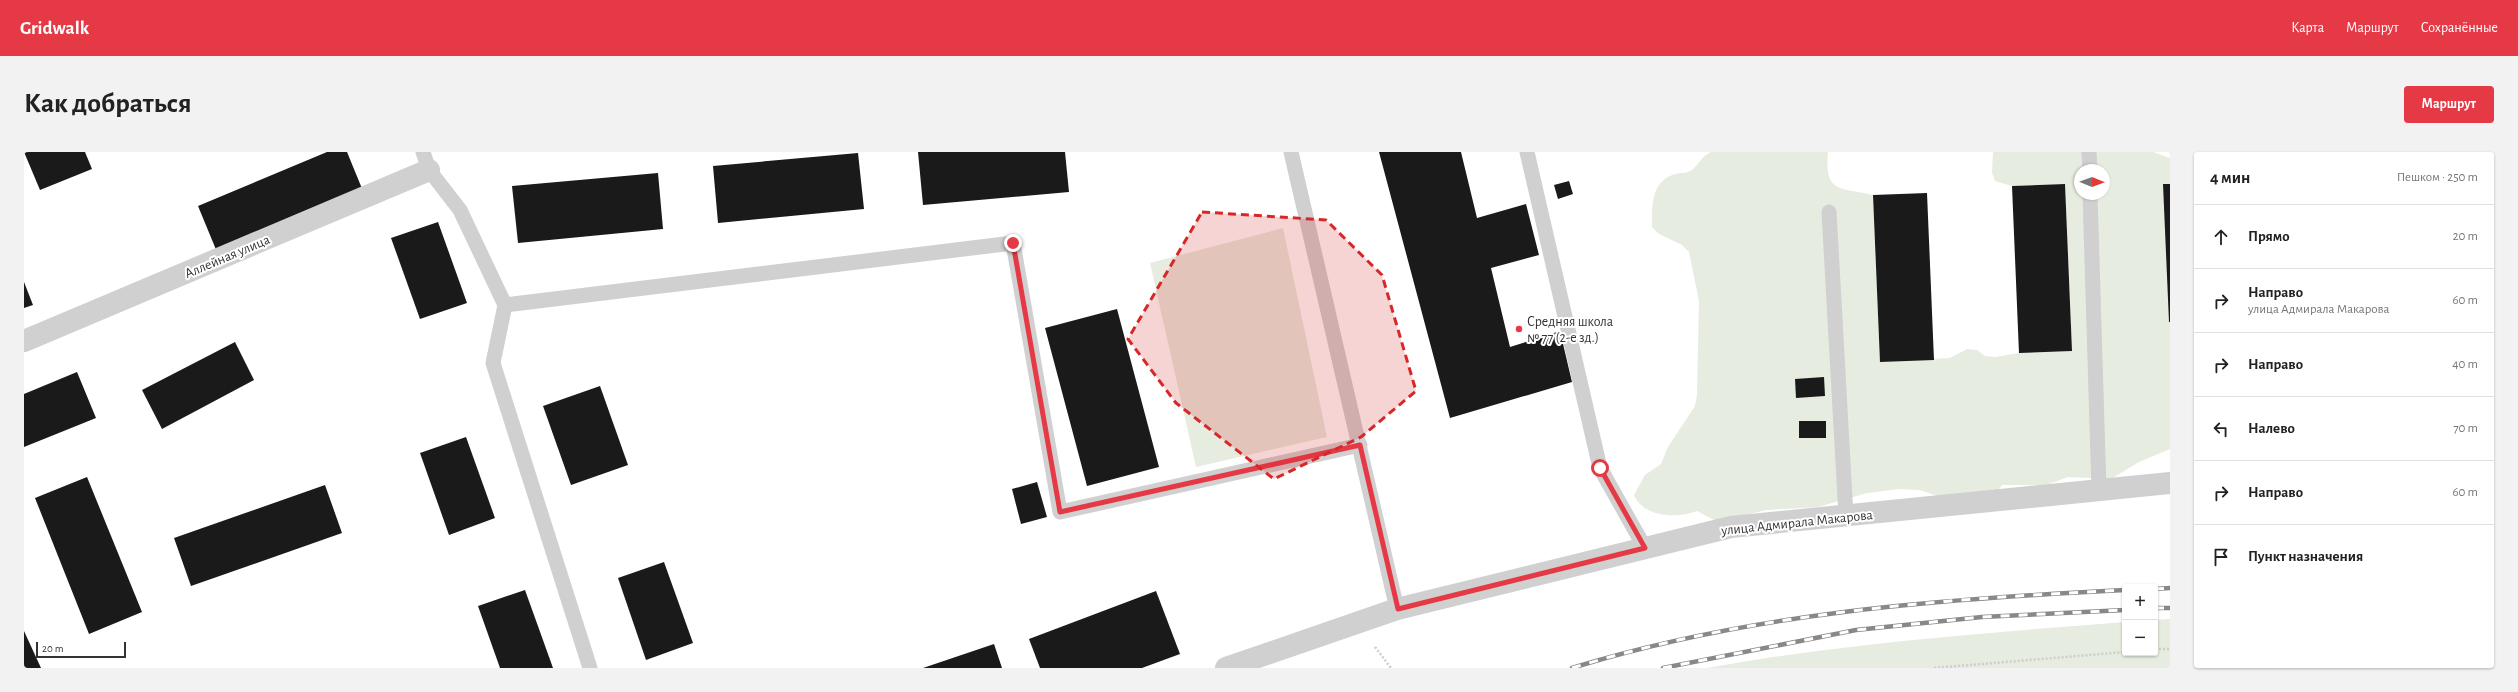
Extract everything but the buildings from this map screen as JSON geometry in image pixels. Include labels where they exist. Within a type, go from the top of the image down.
[{"type":"street","name":"Аллейная улица","points":[[24,341],[426,161]]},
{"type":"street","name":"улица Адмирала Макарова","points":[[1226,668],[1398,609],[1731,527],[2170,483]]},
{"type":"lane","points":[[1291,152],[1398,609]]},
{"type":"lane","points":[[1527,152],[1600,468],[1645,548]]},
{"type":"lane","points":[[2089,152],[2090,164]]},
{"type":"lane","points":[[426,161],[460,210],[505,304],[493,363],[590,668]]},
{"type":"lane","points":[[2090,200],[2099,491]]},
{"type":"lane","points":[[1829,212],[1846,516]]},
{"type":"lane","points":[[505,304],[1013,243],[1060,512],[1360,445]]},
{"type":"path","points":[[1375,647],[1391,668]]},
{"type":"path","points":[[2158,649],[2170,648]]},
{"type":"path","points":[[1934,668],[2122,652]]},
{"type":"highlighted area","points":[[1202,212],[1326,220],[1382,275],[1416,391],[1361,437],[1274,479],[1176,403],[1128,339]]},
{"type":"shaded area","points":[[1711,152],[1828,152],[1827,166],[1829,176],[1837,187],[1873,195],[1880,362],[1950,358],[1967,349],[1977,350],[1985,356],[1995,357],[2019,353],[2072,351],[2065,184],[2012,186],[1995,181],[1992,173],[1993,152],[2153,152],[2170,158],[2170,449],[2139,462],[2111,479],[2068,477],[2046,485],[2002,485],[1993,497],[1941,497],[1920,490],[1899,489],[1867,493],[1818,507],[1766,510],[1725,520],[1714,520],[1697,511],[1689,514],[1670,515],[1652,512],[1645,508],[1638,502],[1634,495],[1645,475],[1661,464],[1668,447],[1695,406],[1697,395],[1699,301],[1689,252],[1682,245],[1659,234],[1652,227],[1654,195],[1661,182],[1667,177],[1692,170]]},
{"type":"shaded area","points":[[1283,228],[1327,437],[1196,467],[1150,263]]},
{"type":"shaded area","points":[[2170,619],[2170,668],[1707,668],[1759,659],[1863,645],[2122,622],[2122,656],[2158,656],[2158,620]]},
{"type":"railway","points":[[2158,589],[2170,588]]},
{"type":"railway","points":[[1572,668],[1640,649],[1708,634],[1846,612],[1985,598],[2122,590]]},
{"type":"railway","points":[[2158,608],[2170,608]]},
{"type":"railway","points":[[1663,668],[1856,630],[1982,617],[2122,610]]},
{"type":"place","name":"Средняя школа № 77 (2-е зд.)","points":[[1519,329]]},
{"type":"route","points":[[1013,243],[1060,512],[1360,445],[1398,609],[1645,548],[1600,468]]}]
